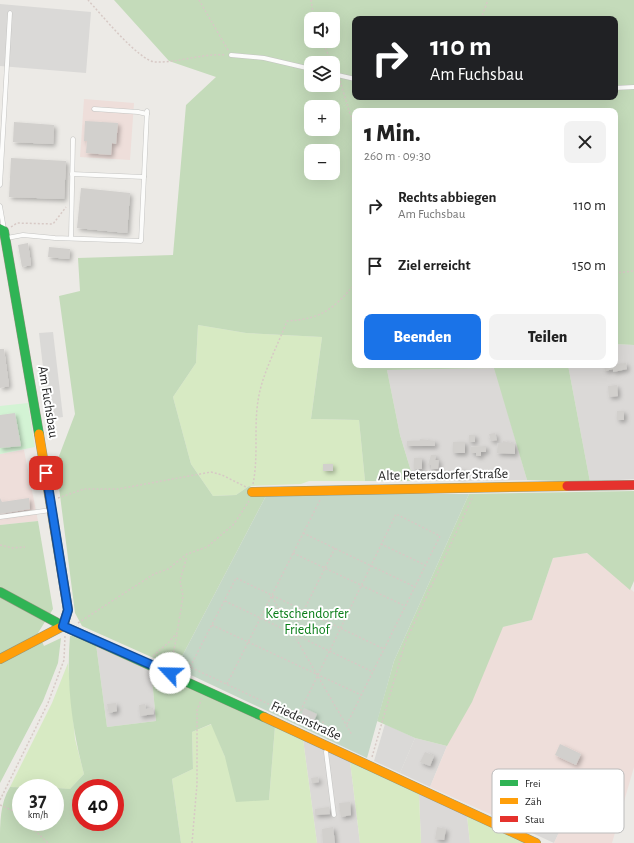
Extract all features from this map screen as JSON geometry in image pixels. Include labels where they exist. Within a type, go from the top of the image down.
[{"type":"street","name":"Am Fuchsbau","points":[[4,233],[68,610],[63,626]]},
{"type":"street","name":"Alte Petersdorfer Straße","points":[[252,492],[634,485]]},
{"type":"street","name":"Friedenstraße","points":[[0,592],[63,626],[170,673],[492,823]]},
{"type":"street","points":[[0,659],[63,626]]},
{"type":"street","name":"Friedenstraße","points":[[514,833],[536,843]]},
{"type":"lane","points":[[0,184],[10,13]]},
{"type":"lane","points":[[231,56],[264,58],[304,67]]},
{"type":"lane","points":[[340,76],[352,78]]},
{"type":"lane","points":[[618,88],[634,87]]},
{"type":"lane","points":[[4,233],[55,238],[141,241],[147,113],[94,109]]},
{"type":"lane","points":[[71,238],[73,139]]},
{"type":"lane","points":[[72,174],[144,177]]},
{"type":"lane","name":"Am Fuchsbau","points":[[0,206],[4,233]]},
{"type":"lane","points":[[0,517],[51,505]]},
{"type":"lane","points":[[328,746],[326,752],[334,815]]},
{"type":"path","points":[[88,0],[139,54],[154,62],[212,54],[231,56]]},
{"type":"path","points":[[199,0],[231,56]]},
{"type":"path","points":[[311,0],[313,12]]},
{"type":"path","points":[[482,16],[488,0]]},
{"type":"path","points":[[340,82],[352,120]]},
{"type":"path","points":[[4,233],[17,223],[53,224],[71,201]]},
{"type":"path","points":[[618,273],[634,271]]},
{"type":"path","points":[[76,624],[154,574],[168,569],[187,554],[207,547],[234,524],[249,503],[252,492],[257,465],[255,430],[260,394],[287,321],[309,320],[318,316],[341,301],[352,288]]},
{"type":"path","points":[[51,505],[84,489],[118,489],[211,472],[234,480],[252,492]]},
{"type":"path","points":[[369,766],[405,644],[476,489]]},
{"type":"path","points":[[227,684],[325,491]]},
{"type":"path","points":[[296,718],[396,514],[440,536],[346,726]]},
{"type":"path","points":[[303,533],[415,587]]},
{"type":"path","points":[[381,544],[426,565]]},
{"type":"path","points":[[0,545],[13,548],[25,547]]},
{"type":"path","points":[[293,633],[335,548]]},
{"type":"path","points":[[293,553],[406,606]]},
{"type":"path","points":[[170,673],[183,596],[180,581],[187,554]]},
{"type":"path","points":[[324,722],[313,725],[190,667],[236,578],[384,649]]},
{"type":"path","points":[[272,595],[352,736]]},
{"type":"path","points":[[224,600],[373,672]]},
{"type":"path","points":[[212,625],[361,695]]},
{"type":"path","points":[[0,800],[48,703],[64,660],[65,637],[63,626]]},
{"type":"path","points":[[142,661],[158,653],[177,633]]},
{"type":"path","points":[[192,843],[197,784],[197,710],[206,690]]},
{"type":"path","points":[[0,805],[12,810]]},
{"type":"path","points":[[35,831],[48,843]]},
{"type":"shaded area","points":[[0,4],[91,12],[86,73],[0,66]]},
{"type":"shaded area","points":[[84,99],[134,103],[130,160],[80,157]]},
{"type":"shaded area","points":[[53,332],[63,417],[49,419],[39,333]]},
{"type":"shaded area","points":[[618,344],[634,345],[634,479],[590,482],[569,368],[618,368]]},
{"type":"shaded area","points":[[495,368],[527,480],[414,481],[400,435],[387,370]]},
{"type":"shaded area","points":[[24,450],[38,521],[0,525],[0,454]]},
{"type":"shaded area","points":[[587,553],[634,592],[634,767],[624,802],[624,769],[492,769],[492,815],[430,787],[447,746],[503,627],[532,620],[553,558]]},
{"type":"shaded area","points":[[96,644],[151,668],[156,721],[107,727]]},
{"type":"shaded area","points":[[385,724],[415,738],[400,773],[374,761]]},
{"type":"shaded area","points":[[415,738],[447,746],[430,787],[400,773]]},
{"type":"shaded area","points":[[303,739],[350,761],[360,843],[317,843]]},
{"type":"shaded area","points":[[419,794],[467,816],[470,843],[421,843]]},
{"type":"shaded area","points":[[532,833],[559,833],[554,843]]},
{"type":"shaded area","points":[[559,833],[615,833],[612,843],[554,843]]},
{"type":"green space","points":[[114,0],[634,0],[634,345],[618,344],[618,108],[352,108],[352,368],[494,368],[387,370],[400,435],[414,481],[365,481],[359,420],[311,419],[322,337],[246,333],[198,325],[196,363],[173,397],[191,464],[213,496],[236,495],[249,486],[267,494],[176,668],[82,626],[75,613],[56,464],[75,414],[59,296],[80,291],[78,258],[173,255],[186,105],[216,77],[169,61]]},
{"type":"green space","points":[[198,325],[246,333],[322,337],[311,419],[359,420],[365,481],[309,481],[301,484],[249,486],[236,495],[213,496],[191,464],[173,397],[196,363]]},
{"type":"green space","points":[[494,368],[569,368],[590,482],[527,480]]},
{"type":"green space","points":[[28,403],[35,447],[0,454],[0,406]]},
{"type":"green space","points":[[634,491],[634,581],[630,590],[587,553],[553,558],[532,620],[503,627],[472,702],[447,746],[415,738],[377,721],[394,661],[469,494]]},
{"type":"green space","name":"Ketschendorfer Friedhof","points":[[267,494],[469,494],[394,661],[367,758],[176,668]]},
{"type":"green space","points":[[38,521],[53,609],[38,633],[44,646],[61,638],[58,663],[43,701],[0,783],[0,525]]},
{"type":"green space","points":[[75,635],[96,644],[107,727],[156,721],[151,668],[275,726],[269,800],[236,802],[225,757],[211,724],[192,732],[193,769],[172,779],[181,843],[0,843],[2,806],[10,787],[12,787],[12,831],[64,831],[64,789],[70,789],[72,787],[72,831],[124,831],[124,779],[79,779],[84,774],[73,723],[69,653],[70,636]]},
{"type":"green space","points":[[68,663],[75,739],[84,774],[79,779],[72,779],[72,787],[70,789],[64,789],[64,779],[14,779],[52,703]]},
{"type":"green space","points":[[212,724],[225,757],[269,800],[275,726],[303,739],[317,843],[181,843],[172,779],[193,769],[192,732]]},
{"type":"green space","points":[[350,761],[419,794],[421,843],[360,843]]},
{"type":"green space","points":[[467,816],[492,828],[492,833],[504,833],[525,843],[470,843]]},
{"type":"building","points":[[85,121],[118,123],[116,144],[112,143],[111,155],[86,153],[87,141],[84,141]]},
{"type":"building","points":[[14,122],[54,125],[53,144],[13,142]]},
{"type":"building","points":[[11,158],[66,161],[64,199],[9,197]]},
{"type":"building","points":[[81,188],[130,193],[127,233],[77,228]]},
{"type":"building","points":[[28,243],[31,265],[22,267],[18,245]]},
{"type":"building","points":[[49,247],[70,249],[69,259],[48,257]]},
{"type":"building","points":[[0,349],[4,349],[9,386],[0,388]]},
{"type":"building","points":[[626,363],[627,369],[613,372],[613,369],[605,371],[604,368],[618,368],[618,364]]},
{"type":"building","points":[[617,385],[618,396],[609,397],[608,386]]},
{"type":"building","points":[[617,411],[624,411],[624,420],[617,420]]},
{"type":"building","points":[[15,413],[21,446],[0,448],[0,415]]},
{"type":"building","points":[[495,433],[497,440],[491,441],[489,434]]},
{"type":"building","points":[[469,435],[475,435],[475,442],[469,442]]},
{"type":"building","points":[[420,439],[435,441],[435,446],[407,446],[407,441],[420,441]]},
{"type":"building","points":[[503,441],[515,444],[515,454],[497,453],[498,443],[503,443]]},
{"type":"building","points":[[453,442],[465,442],[465,453],[453,453]]},
{"type":"building","points":[[486,446],[486,452],[481,452],[481,456],[476,456],[476,453],[471,453],[471,447]]},
{"type":"building","points":[[431,455],[436,455],[435,460],[439,460],[438,469],[431,469],[431,465],[428,465]]},
{"type":"building","points":[[414,458],[422,458],[422,469],[414,469]]},
{"type":"building","points":[[323,464],[333,464],[333,471],[323,471]]},
{"type":"building","points":[[456,469],[464,469],[464,477],[457,477]]},
{"type":"building","points":[[0,498],[2,502],[29,498],[30,509],[0,514]]},
{"type":"building","points":[[116,703],[117,711],[109,713],[107,704]]},
{"type":"building","points":[[145,704],[146,709],[153,708],[154,714],[140,716],[139,705]]},
{"type":"building","points":[[304,708],[317,714],[314,721],[301,715]]},
{"type":"building","points":[[560,744],[581,754],[576,765],[555,755]]},
{"type":"building","points":[[425,752],[434,756],[430,766],[420,762]]},
{"type":"building","points":[[318,777],[319,782],[312,783],[311,778]]},
{"type":"building","points":[[350,802],[351,815],[341,817],[339,803]]},
{"type":"building","points":[[329,807],[330,814],[315,815],[315,809]]},
{"type":"building","points":[[333,827],[335,843],[323,843],[322,829]]},
{"type":"building","points":[[437,827],[446,829],[444,840],[435,839]]},
{"type":"traffic: fast","points":[[0,229],[4,231],[39,434]]},
{"type":"traffic: fast","points":[[0,592],[63,626],[264,717]]},
{"type":"traffic: slow","points":[[0,659],[63,626],[68,610],[39,434]]},
{"type":"traffic: slow","points":[[252,492],[567,486]]},
{"type":"traffic: slow","points":[[264,717],[492,823]]},
{"type":"traffic: slow","points":[[514,833],[536,843]]},
{"type":"traffic: jam","points":[[567,486],[634,485]]},
{"type":"route","points":[[46,473],[68,610],[66,622],[63,626],[170,673]]}]
